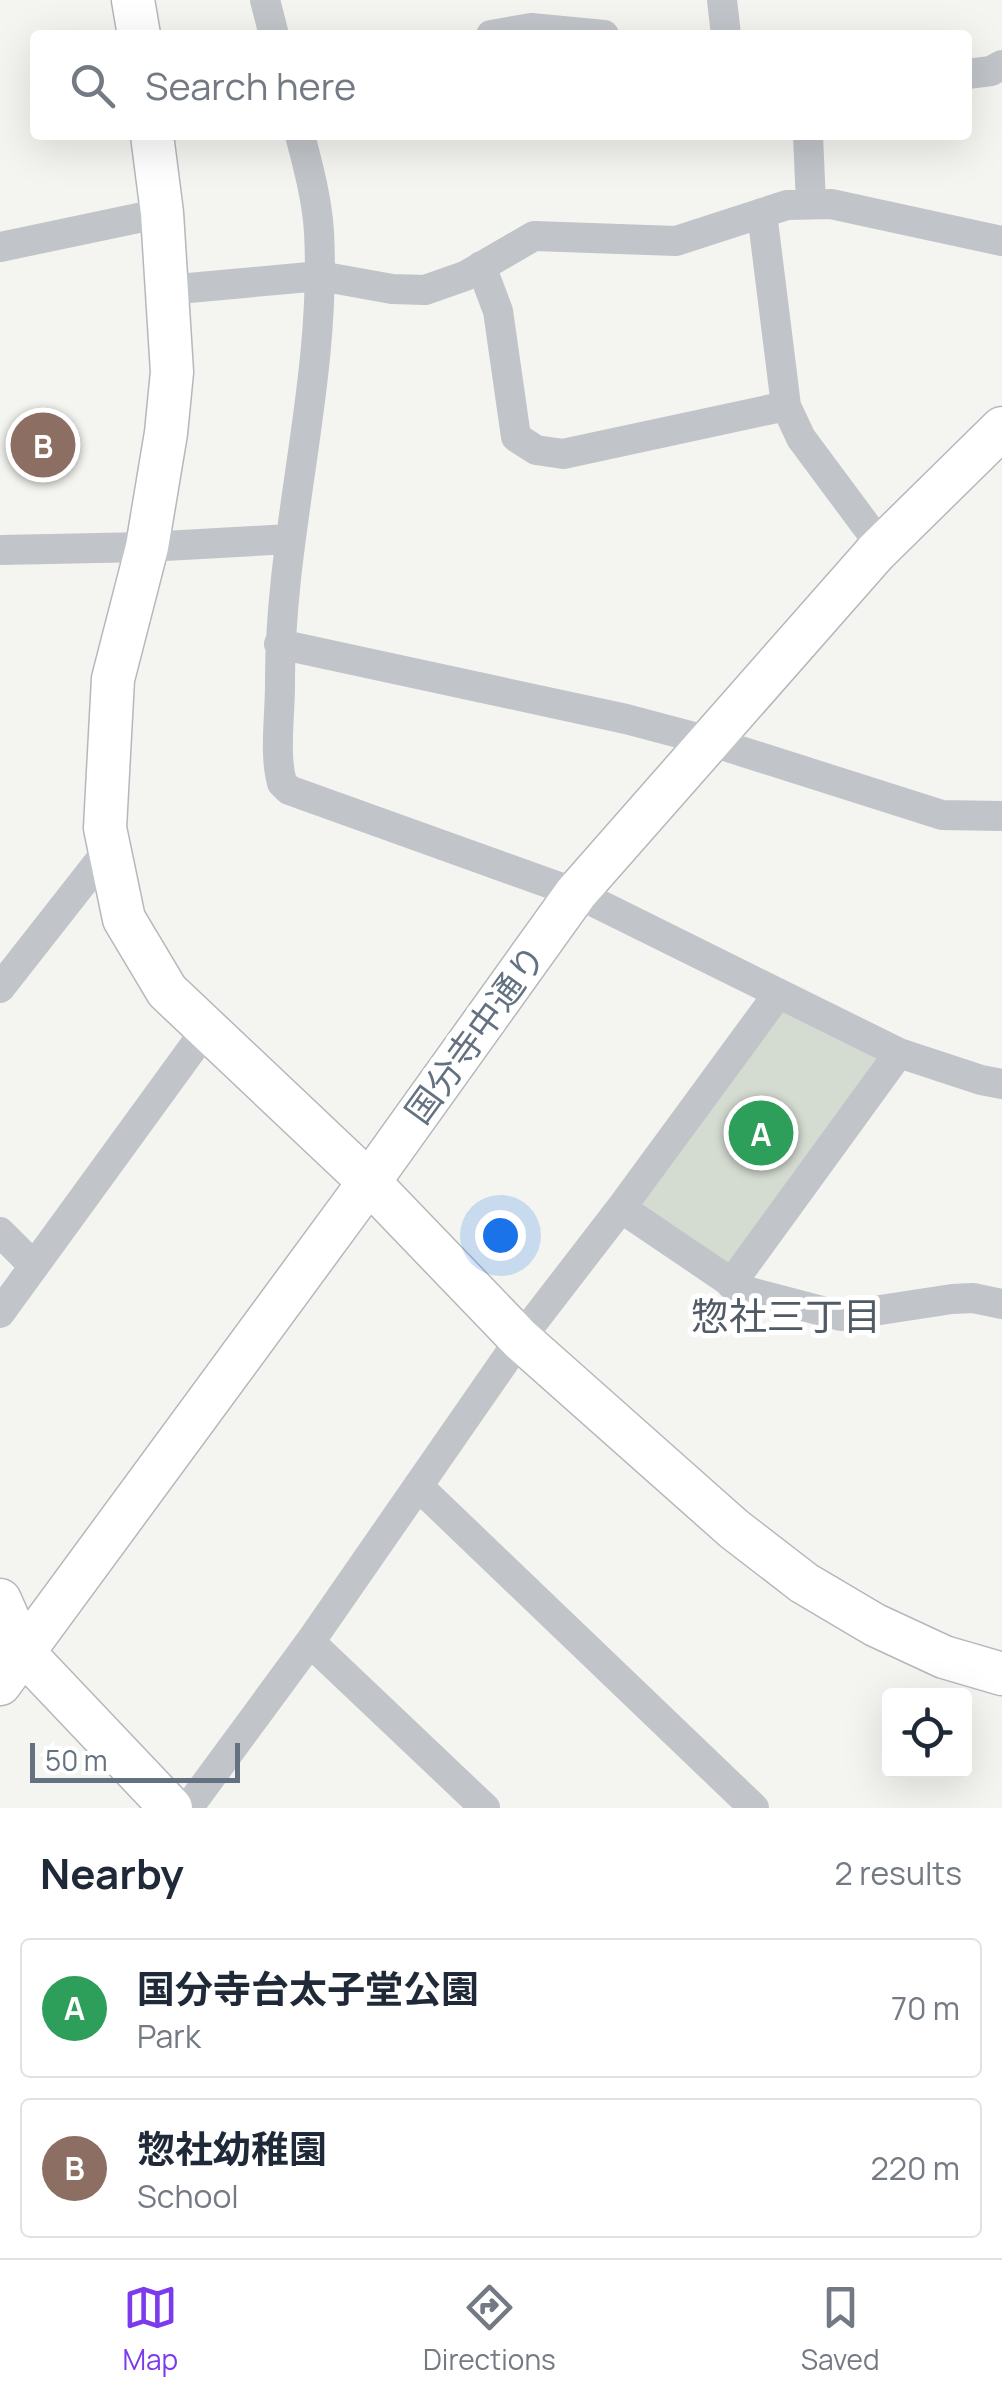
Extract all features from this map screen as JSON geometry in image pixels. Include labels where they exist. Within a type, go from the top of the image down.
[{"type":"street","points":[[133,0],[137,30]]},
{"type":"street","points":[[265,0],[273,30]]},
{"type":"street","points":[[722,0],[725,30]]},
{"type":"street","points":[[520,30],[552,30]]},
{"type":"street","points":[[972,73],[1002,65]]},
{"type":"street","points":[[153,140],[162,213],[172,372],[147,547],[113,679],[105,828],[124,919],[167,991],[369,1182],[520,1339],[734,1529],[804,1582],[875,1625],[944,1657],[1002,1674]]},
{"type":"street","points":[[301,140],[318,228],[320,276],[310,413],[289,539],[280,644],[280,777],[289,790],[576,893],[899,1054],[1002,1084]]},
{"type":"street","points":[[808,140],[812,204]]},
{"type":"street","points":[[167,290],[320,276],[392,289],[426,290],[465,276],[534,236],[676,241],[786,204],[831,204],[1002,241]]},
{"type":"street","points":[[0,247],[162,213]]},
{"type":"street","points":[[762,213],[786,406],[801,438],[882,547]]},
{"type":"street","points":[[481,266],[498,310],[516,437],[536,450],[563,454],[786,406]]},
{"type":"street","name":"国分寺中通り","points":[[8,1661],[369,1182],[576,893],[882,547],[1002,428]]},
{"type":"street","points":[[0,550],[289,539]]},
{"type":"street","points":[[280,644],[626,719],[710,741],[942,815],[1002,816]]},
{"type":"street","points":[[0,988],[109,849]]},
{"type":"street","points":[[188,1808],[310,1642],[520,1339],[778,994]]},
{"type":"street","points":[[0,1312],[208,1027]]},
{"type":"street","points":[[731,1284],[899,1054]]},
{"type":"street","points":[[621,1208],[742,1290],[841,1316],[952,1299],[973,1298],[1002,1304]]},
{"type":"street","points":[[0,1232],[34,1266]]},
{"type":"street","points":[[418,1486],[754,1808]]},
{"type":"street","points":[[0,1600],[8,1661],[171,1808]]},
{"type":"street","points":[[310,1642],[485,1808]]},
{"type":"shaded area","points":[[788,1011],[879,1053],[883,1062],[732,1269],[640,1203],[778,1013]]},
{"type":"place","name":"惣社幼稚園","points":[[43,445]]},
{"type":"place","name":"国分寺台太子堂公園","points":[[761,1133]]},
{"type":"district","name":"惣社三丁目","points":[[786,1315]]}]
